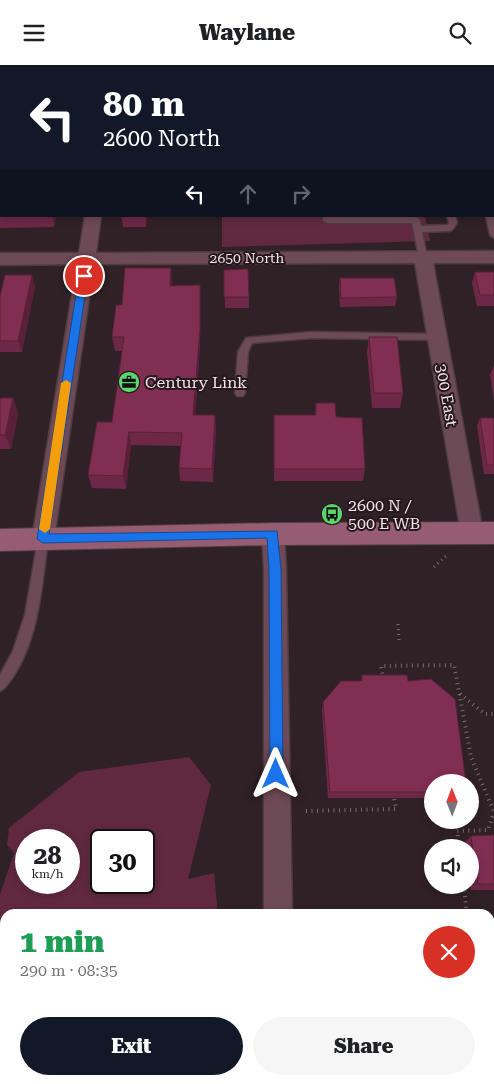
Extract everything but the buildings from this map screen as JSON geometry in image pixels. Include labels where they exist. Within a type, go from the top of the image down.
[{"type":"main road","points":[[0,540],[273,534],[483,533]]},
{"type":"street","points":[[43,539],[93,217]]},
{"type":"street","name":"300 East","points":[[423,257],[437,337],[483,533]]},
{"type":"street","name":"2650 North","points":[[0,259],[494,257]]},
{"type":"street","points":[[273,534],[275,569],[278,909]]},
{"type":"lane","points":[[327,217],[327,220],[370,218],[416,222],[449,228],[453,223],[451,217]]},
{"type":"lane","points":[[491,219],[494,235]]},
{"type":"lane","points":[[416,222],[423,257]]},
{"type":"lane","points":[[240,393],[243,352],[249,341],[312,335],[437,337]]},
{"type":"lane","points":[[3,678],[24,638],[43,539]]},
{"type":"path","points":[[434,567],[451,551]]},
{"type":"path","points":[[398,624],[399,640]]},
{"type":"path","points":[[383,682],[381,666],[454,665],[471,757],[494,812],[488,830],[457,831],[458,839]]},
{"type":"path","points":[[460,694],[485,714],[494,714]]},
{"type":"path","points":[[306,811],[396,809],[394,798]]},
{"type":"path","points":[[465,894],[466,909]]},
{"type":"shaded area","points":[[222,217],[425,217],[430,241],[222,247]]},
{"type":"shaded area","points":[[189,757],[211,785],[188,879],[214,873],[218,909],[0,909],[0,895],[14,853],[7,845],[9,828],[79,772]]},
{"type":"slow traffic","points":[[45,529],[66,383]]},
{"type":"place","name":"Century Link","points":[[129,382]]},
{"type":"place","name":"2600 N / 500 E WB","points":[[332,514]]},
{"type":"route","points":[[84,276],[43,539],[273,534],[275,569],[276,774]]}]
